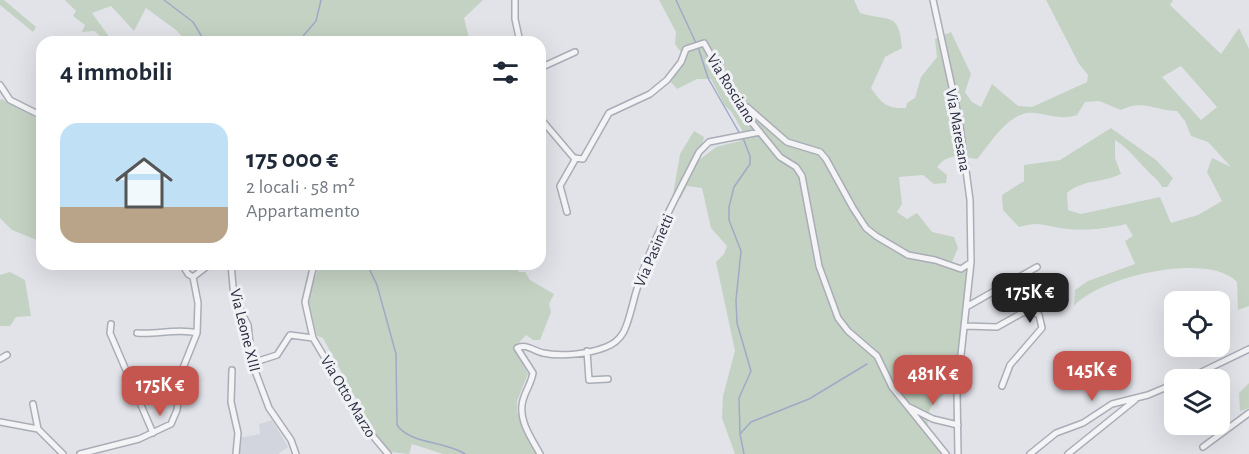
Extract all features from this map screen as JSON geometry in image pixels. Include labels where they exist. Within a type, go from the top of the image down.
[{"type":"street","points":[[515,0],[515,19],[519,36]]},
{"type":"street","name":"Via Maresana","points":[[933,0],[966,161],[972,232],[968,306],[959,366],[958,454]]},
{"type":"street","name":"Via Rosciano","points":[[576,158],[586,157],[609,113],[650,94],[667,80],[681,62],[686,49],[700,43],[709,50],[740,106],[780,157],[796,167],[802,176],[819,267],[838,318],[848,331],[877,356],[892,387],[946,454]]},
{"type":"street","points":[[546,65],[574,52]]},
{"type":"street","points":[[0,85],[10,100],[36,113]]},
{"type":"street","points":[[740,106],[747,107],[768,128],[787,142],[820,152],[866,228],[876,236],[908,255],[935,260],[961,270],[971,262]]},
{"type":"street","points":[[546,125],[576,158],[560,186],[567,212]]},
{"type":"street","name":"Via Pasinetti","points":[[540,454],[529,435],[522,404],[533,374],[517,348],[525,346],[548,354],[587,351],[608,347],[626,331],[640,274],[699,152],[708,142],[760,132]]},
{"type":"street","points":[[968,306],[1037,267]]},
{"type":"street","points":[[80,454],[153,433],[166,427],[174,419],[183,368],[197,333],[198,303],[193,277],[186,270]]},
{"type":"street","points":[[193,277],[202,270]]},
{"type":"street","name":"Via Leone XIII","points":[[232,270],[234,298],[248,325],[252,363],[263,396],[296,454]]},
{"type":"street","points":[[313,270],[305,302],[313,338]]},
{"type":"street","points":[[965,326],[991,328],[1022,313],[1032,311],[1039,315],[1042,328],[1010,365],[1002,386]]},
{"type":"street","points":[[111,324],[110,333],[153,433]]},
{"type":"street","points":[[137,333],[155,335],[189,331],[197,333]]},
{"type":"street","name":"Via Otto Marzo","points":[[252,363],[277,355],[290,334],[313,338],[368,429],[388,454]]},
{"type":"street","points":[[1208,369],[1249,349]]},
{"type":"street","points":[[587,351],[589,380],[609,379]]},
{"type":"street","points":[[0,358],[7,355]]},
{"type":"street","points":[[232,370],[231,402],[238,433],[236,454]]},
{"type":"street","points":[[1030,454],[1056,434],[1083,423],[1112,404],[1136,399],[1164,388]]},
{"type":"street","points":[[1068,454],[1136,399]]},
{"type":"street","points":[[33,404],[38,429],[63,454]]},
{"type":"street","points":[[906,405],[933,419],[958,425]]},
{"type":"street","points":[[1203,447],[1249,413]]},
{"type":"street","points":[[0,422],[38,429]]},
{"type":"shaded area","points":[[272,420],[288,447],[278,454],[238,454],[239,438],[260,434],[259,424]]},
{"type":"green space","points":[[0,0],[4,0],[36,27],[33,32],[0,5]]},
{"type":"green space","points":[[65,0],[483,0],[464,18],[468,36],[182,36],[146,8],[134,31],[111,6],[92,13],[109,36],[100,36],[94,31],[82,32],[85,25],[73,16],[76,11]]},
{"type":"green space","points":[[659,0],[854,0],[860,13],[886,18],[895,23],[898,28],[902,48],[885,57],[871,88],[885,104],[906,108],[907,103],[915,98],[921,77],[937,57],[935,39],[951,32],[971,74],[965,92],[972,102],[981,107],[992,84],[1018,106],[1032,107],[1087,82],[1088,75],[1079,64],[1046,0],[1173,0],[1170,5],[1221,54],[1239,28],[1249,49],[1249,306],[1238,310],[1237,282],[1223,273],[1179,268],[1129,277],[1087,295],[1074,306],[1075,290],[1088,281],[1135,264],[1125,241],[1133,236],[1126,224],[1082,230],[1038,224],[1019,227],[1003,210],[1002,195],[1024,181],[1024,165],[1060,160],[1111,128],[1156,160],[1173,178],[1167,187],[1162,187],[1125,147],[1115,140],[1115,158],[1121,174],[1080,185],[1067,193],[1068,210],[1081,214],[1160,197],[1171,223],[1198,215],[1222,201],[1207,172],[1212,158],[1231,167],[1208,142],[1191,136],[1185,121],[1177,111],[1142,105],[1121,110],[1099,101],[1085,102],[1077,115],[1071,116],[1026,113],[1017,116],[1002,128],[977,159],[950,157],[941,162],[937,167],[947,175],[946,183],[934,184],[923,175],[899,177],[902,204],[897,212],[907,219],[917,213],[932,232],[954,237],[958,248],[952,262],[966,269],[967,289],[956,386],[937,401],[928,416],[930,432],[942,454],[735,454],[722,418],[723,396],[735,351],[716,262],[724,254],[727,246],[711,228],[702,188],[687,186],[680,199],[673,195],[680,154],[694,131],[704,137],[699,160],[716,147],[740,141],[742,130],[731,111],[725,106],[711,79],[697,79],[677,89],[671,82],[685,58],[675,44],[676,32]],"holes":[[[1181,66],[1217,107],[1201,120],[1162,77]]]},
{"type":"green space","points":[[0,100],[36,118],[36,240],[12,230],[0,218]]},
{"type":"green space","points":[[317,270],[518,270],[525,272],[530,280],[554,294],[549,304],[551,312],[540,340],[533,340],[526,335],[514,348],[528,374],[517,401],[517,412],[537,454],[443,454],[412,444],[409,454],[390,452],[373,430],[323,338],[317,336],[307,296]]},
{"type":"green space","points":[[10,272],[25,280],[31,316],[16,317],[10,326],[0,326],[0,275]]},
{"type":"green space","points":[[1249,383],[1249,408],[1240,411],[1239,393]]},
{"type":"waterway","points":[[164,0],[193,22],[201,36]]},
{"type":"waterway","points":[[303,36],[316,21],[321,0]]},
{"type":"waterway","points":[[676,0],[696,43]]},
{"type":"waterway","points":[[698,47],[708,78],[740,134]]},
{"type":"waterway","points":[[740,434],[739,398],[751,371],[737,323],[736,300],[741,251],[729,220],[729,207],[734,187],[750,164],[750,156],[743,138]]},
{"type":"waterway","points":[[370,270],[377,285],[396,354],[397,425],[410,436],[465,454]]},
{"type":"waterway","points":[[744,454],[740,434],[751,422],[809,399],[867,364]]}]
